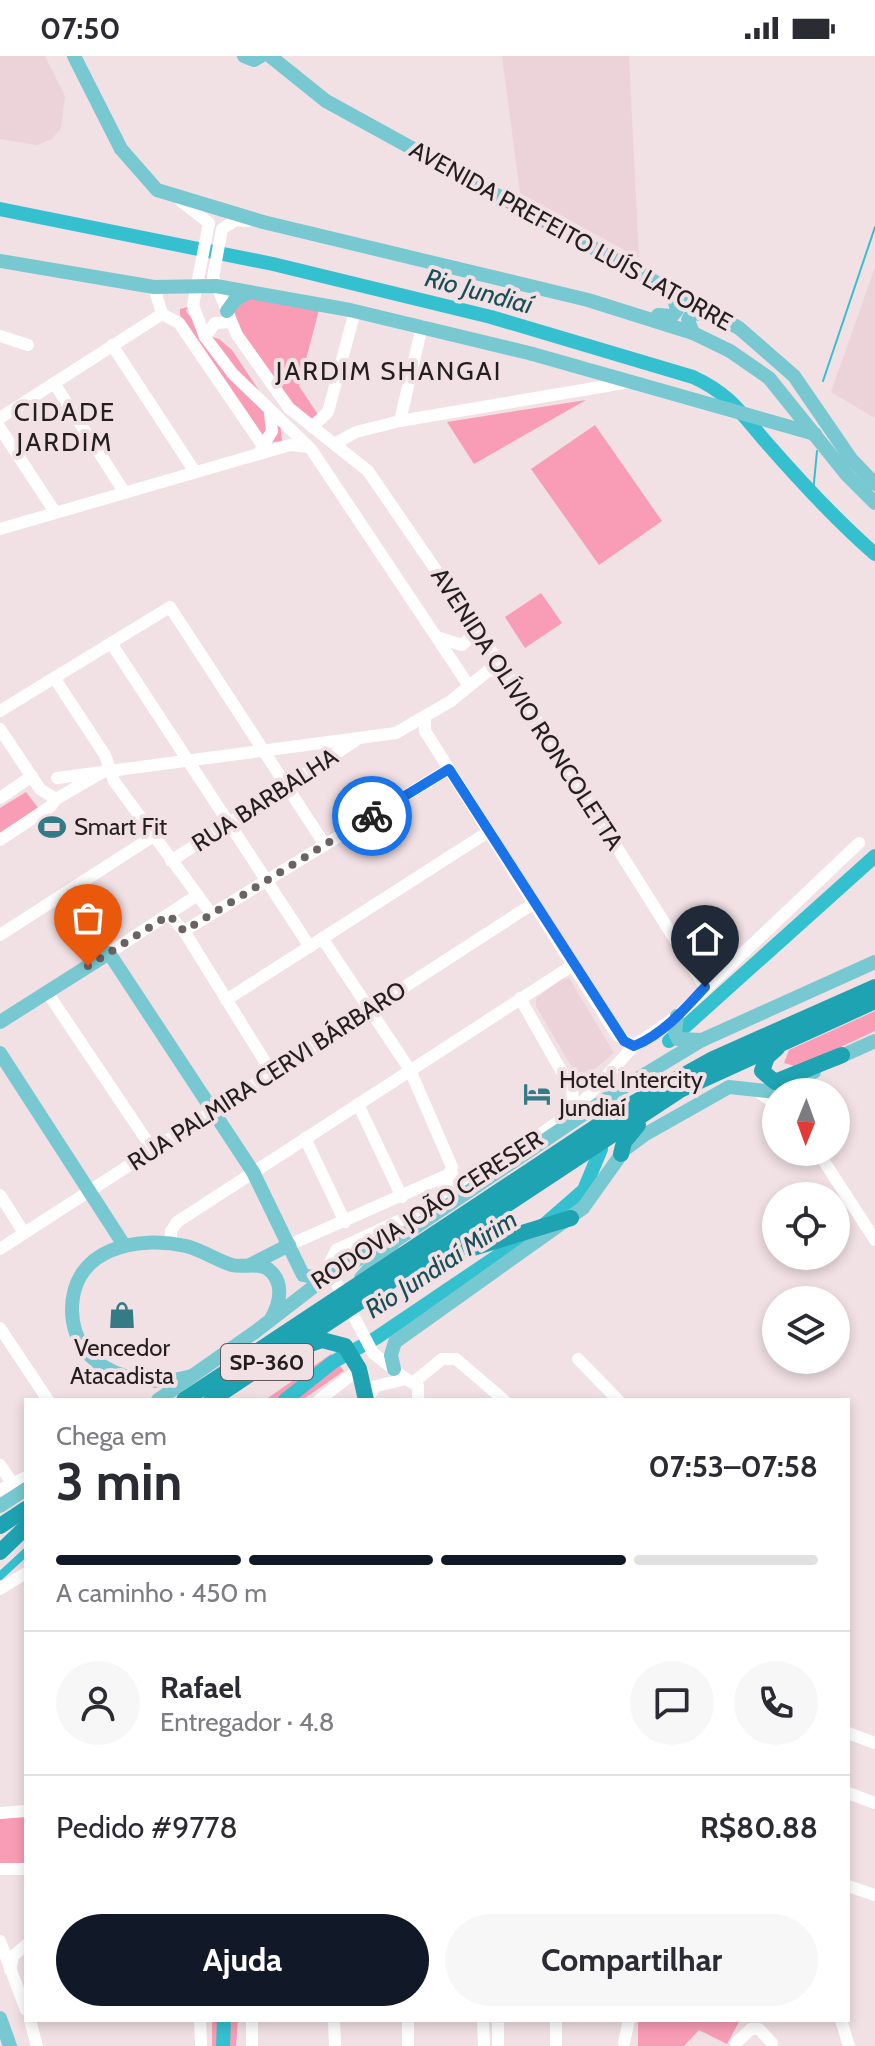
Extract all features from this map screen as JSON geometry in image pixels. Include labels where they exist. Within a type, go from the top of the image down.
[{"type":"highway","name":"RODOVIA JOÃO CERESER","points":[[187,1398],[623,1109],[713,1059],[875,987]]},
{"type":"highway","name":"RODOVIA JOÃO CERESER","points":[[214,1398],[680,1090],[875,1001]]},
{"type":"highway","points":[[768,1078],[762,1071],[767,1057],[804,1033]]},
{"type":"highway","points":[[799,1078],[842,1055]]},
{"type":"highway","points":[[621,1154],[624,1142],[636,1127],[680,1090]]},
{"type":"highway","points":[[408,1268],[565,1220]]},
{"type":"highway","points":[[214,1398],[311,1342],[329,1340],[345,1346],[365,1384]]},
{"type":"highway","points":[[0,1526],[24,1510]]},
{"type":"highway","points":[[0,1544],[24,1528]]},
{"type":"highway","points":[[0,1552],[24,1529]]},
{"type":"main road","name":"AVENIDA PREFEITO LUÍS LATORRE","points":[[74,56],[121,149],[144,180],[178,199],[588,300],[693,333],[761,372],[847,475],[875,503]]},
{"type":"main road","points":[[244,56],[254,60],[261,56]]},
{"type":"main road","name":"AVENIDA PREFEITO LUÍS LATORRE","points":[[270,56],[326,101],[724,317],[794,376],[851,459],[875,484]]},
{"type":"main road","points":[[0,261],[154,287],[197,286],[210,276],[249,292],[422,326],[815,434]]},
{"type":"main road","points":[[588,300],[607,300],[672,316],[678,306],[670,287]]},
{"type":"main road","points":[[229,317],[235,300],[249,292]]},
{"type":"main road","points":[[693,333],[689,316],[700,311],[767,352]]},
{"type":"main road","points":[[0,1022],[109,953],[253,1172],[303,1275],[318,1278],[395,1241],[698,1040],[875,962]]},
{"type":"main road","points":[[676,1021],[678,1039],[698,1040]]},
{"type":"main road","points":[[809,1078],[842,1055],[875,1041]]},
{"type":"main road","points":[[0,1053],[92,1190],[124,1245]]},
{"type":"main road","points":[[404,1377],[391,1355],[395,1342],[583,1208],[621,1154],[644,1135],[729,1087],[746,1086],[760,1093]]},
{"type":"main road","points":[[350,1290],[395,1241]]},
{"type":"main road","points":[[192,1376],[176,1381],[149,1381],[117,1375],[102,1367],[85,1350],[75,1331],[74,1295],[82,1271],[104,1252],[124,1245],[171,1243],[190,1247],[232,1264],[270,1271],[278,1285],[280,1298],[271,1319]]},
{"type":"main road","points":[[248,1266],[289,1245]]},
{"type":"main road","points":[[161,1398],[330,1274]]},
{"type":"main road","points":[[0,1506],[19,1487]]},
{"type":"main road","points":[[0,2018],[10,2046]]},
{"type":"street","points":[[178,199],[206,218],[214,235],[210,276]]},
{"type":"street","points":[[214,235],[236,220],[263,222]]},
{"type":"street","name":"AVENIDA OLÍVIO RONCOLETTA","points":[[210,276],[229,317],[265,378],[289,408],[368,471],[506,672],[705,987]]},
{"type":"street","points":[[197,286],[193,305],[205,337]]},
{"type":"street","points":[[154,287],[162,314],[179,323],[261,450]]},
{"type":"street","points":[[312,427],[328,412],[355,311]]},
{"type":"street","points":[[0,418],[162,314]]},
{"type":"street","points":[[205,337],[215,323],[229,317]]},
{"type":"street","points":[[400,421],[422,326]]},
{"type":"street","points":[[0,336],[28,345]]},
{"type":"street","name":"AVENIDA OLÍVIO RONCOLETTA","points":[[205,337],[222,362],[269,412],[311,449],[440,638],[469,686]]},
{"type":"street","points":[[112,345],[195,472]]},
{"type":"street","points":[[334,444],[356,432],[400,421],[630,382]]},
{"type":"street","points":[[54,383],[125,493]]},
{"type":"street","points":[[261,450],[273,427],[269,412]]},
{"type":"street","points":[[0,428],[55,512]]},
{"type":"street","points":[[0,529],[261,450],[297,444],[311,449]]},
{"type":"street","points":[[0,711],[170,607],[325,845]]},
{"type":"street","points":[[440,638],[462,645],[471,637],[472,622]]},
{"type":"street","points":[[111,643],[310,947]]},
{"type":"street","points":[[0,729],[32,776],[55,788],[107,771],[359,738],[425,724],[489,670],[506,672]]},
{"type":"street","points":[[55,679],[107,771],[152,837],[210,912]]},
{"type":"street","points":[[425,724],[449,769],[617,1035],[639,1043]]},
{"type":"street","name":"RUA BARBALHA","points":[[171,861],[286,789],[359,738]]},
{"type":"street","points":[[184,931],[210,912],[449,769]]},
{"type":"street","points":[[0,798],[32,776]]},
{"type":"street","points":[[0,840],[51,806],[55,788]]},
{"type":"street","points":[[226,1000],[488,832]]},
{"type":"street","points":[[0,935],[152,837]]},
{"type":"street","points":[[365,1384],[379,1373],[374,1355],[328,1267],[336,1250],[405,1218],[486,1171],[584,1101],[639,1043],[676,1021],[705,987],[859,843]]},
{"type":"street","points":[[109,953],[196,896]]},
{"type":"street","name":"RUA PALMIRA CERVI BÁRBARO","points":[[0,1249],[534,903]]},
{"type":"street","points":[[169,915],[184,931],[272,1073]]},
{"type":"street","points":[[322,938],[410,1070],[452,1170],[439,1199]]},
{"type":"street","points":[[171,1243],[171,1231],[177,1222],[573,965]]},
{"type":"street","points":[[47,992],[153,1150]]},
{"type":"street","points":[[520,998],[572,1090],[573,1099],[566,1115]]},
{"type":"street","points":[[358,1104],[402,1197]]},
{"type":"street","points":[[305,1138],[345,1222]]},
{"type":"street","points":[[827,1166],[875,1240]]},
{"type":"street","points":[[289,1245],[402,1197],[452,1170],[486,1171]]},
{"type":"street","points":[[0,1195],[24,1233]]},
{"type":"street","points":[[0,1328],[47,1398]]},
{"type":"street","points":[[374,1355],[404,1377],[417,1398]]},
{"type":"street","points":[[322,1398],[339,1387],[404,1377],[442,1359],[456,1359],[502,1398]]},
{"type":"street","points":[[578,1359],[616,1398]]},
{"type":"street","points":[[0,1465],[19,1487]]},
{"type":"street","points":[[0,1490],[19,1487]]},
{"type":"street","points":[[0,1589],[24,1574]]},
{"type":"street","points":[[850,1734],[875,1743]]},
{"type":"street","points":[[850,1794],[875,1803]]},
{"type":"street","points":[[0,1813],[24,1811]]},
{"type":"street","points":[[0,1869],[24,1869]]},
{"type":"street","points":[[850,1887],[875,1895]]},
{"type":"street","points":[[0,1938],[24,1944]]},
{"type":"street","points":[[0,1938],[24,2005]]},
{"type":"street","points":[[10,1970],[13,1956],[24,1946]]},
{"type":"street","points":[[31,2022],[37,2046]]},
{"type":"street","points":[[200,2022],[201,2046]]},
{"type":"street","points":[[252,2022],[252,2046]]},
{"type":"street","points":[[334,2022],[335,2046]]},
{"type":"street","points":[[408,2022],[408,2046]]},
{"type":"street","points":[[483,2022],[484,2046]]},
{"type":"street","points":[[498,2022],[498,2046]]},
{"type":"street","points":[[556,2022],[556,2046]]},
{"type":"street","points":[[624,2043],[629,2022]]},
{"type":"street","points":[[735,2044],[746,2022]]},
{"type":"street","points":[[765,2022],[773,2045]]},
{"type":"street","points":[[842,2022],[849,2046]]},
{"type":"street","points":[[735,2044],[751,2029],[759,2029],[773,2045]]},
{"type":"shaded area","points":[[0,56],[45,56],[65,96],[61,128],[52,139],[37,145],[0,139]]},
{"type":"shaded area","points":[[502,56],[629,56],[639,258],[520,193]]},
{"type":"shaded area","points":[[875,267],[875,418],[831,392]]},
{"type":"shaded area","points":[[227,291],[320,306],[299,386],[321,419],[315,423],[305,415],[263,370],[239,333]]},
{"type":"shaded area","points":[[188,307],[186,311],[203,334],[219,339],[232,350],[280,422],[282,441],[265,443],[180,315],[180,309]]},
{"type":"shaded area","points":[[586,400],[474,464],[447,422]]},
{"type":"shaded area","points":[[595,425],[662,521],[599,565],[531,469]]},
{"type":"shaded area","points":[[541,593],[562,623],[525,648],[505,617]]},
{"type":"shaded area","points":[[26,792],[39,809],[0,835],[0,808]]},
{"type":"shaded area","points":[[569,978],[614,1053],[580,1081],[536,1006],[536,998],[562,979]]},
{"type":"shaded area","points":[[875,1011],[875,1031],[798,1067],[784,1063],[789,1050]]},
{"type":"shaded area","points":[[331,1354],[344,1371],[305,1398],[268,1398]]},
{"type":"shaded area","points":[[24,1816],[24,1863],[0,1863],[0,1817]]},
{"type":"shaded area","points":[[212,2022],[238,2022],[236,2046],[212,2046]]},
{"type":"shaded area","points":[[638,2022],[739,2022],[727,2044],[699,2030],[684,2046],[638,2046]]},
{"type":"waterway","name":"Rio Jundiaí","points":[[0,209],[273,264],[491,317],[693,377],[734,405],[819,500],[875,554]]},
{"type":"waterway","points":[[823,381],[875,227]]},
{"type":"waterway","points":[[813,493],[817,451]]},
{"type":"waterway","name":"Rio Jundiaí Mirim","points":[[669,1041],[875,856]]},
{"type":"waterway","name":"Rio Jundiaí Mirim","points":[[288,1398],[333,1362],[376,1338],[545,1224],[584,1190],[601,1149]]},
{"type":"waterway","points":[[0,1576],[24,1554]]},
{"type":"waterway","name":"Rio Jundiaí Mirim","points":[[223,2046],[224,2022]]},
{"type":"way so far","points":[[88,966],[169,915],[184,931],[210,912],[372,816]]},
{"type":"place","name":"Smart Fit","points":[[52,827]]},
{"type":"place","name":"Hotel Intercity Jundiaí","points":[[537,1094]]},
{"type":"place","name":"Vencedor Atacadista","points":[[122,1315]]},
{"type":"district","name":"JARDIM SHANGAI","points":[[389,371]]},
{"type":"district","name":"CIDADE JARDIM","points":[[65,427]]},
{"type":"route","points":[[372,816],[449,769],[617,1035],[624,1041],[634,1046],[644,1041],[677,1016],[705,987]]}]
